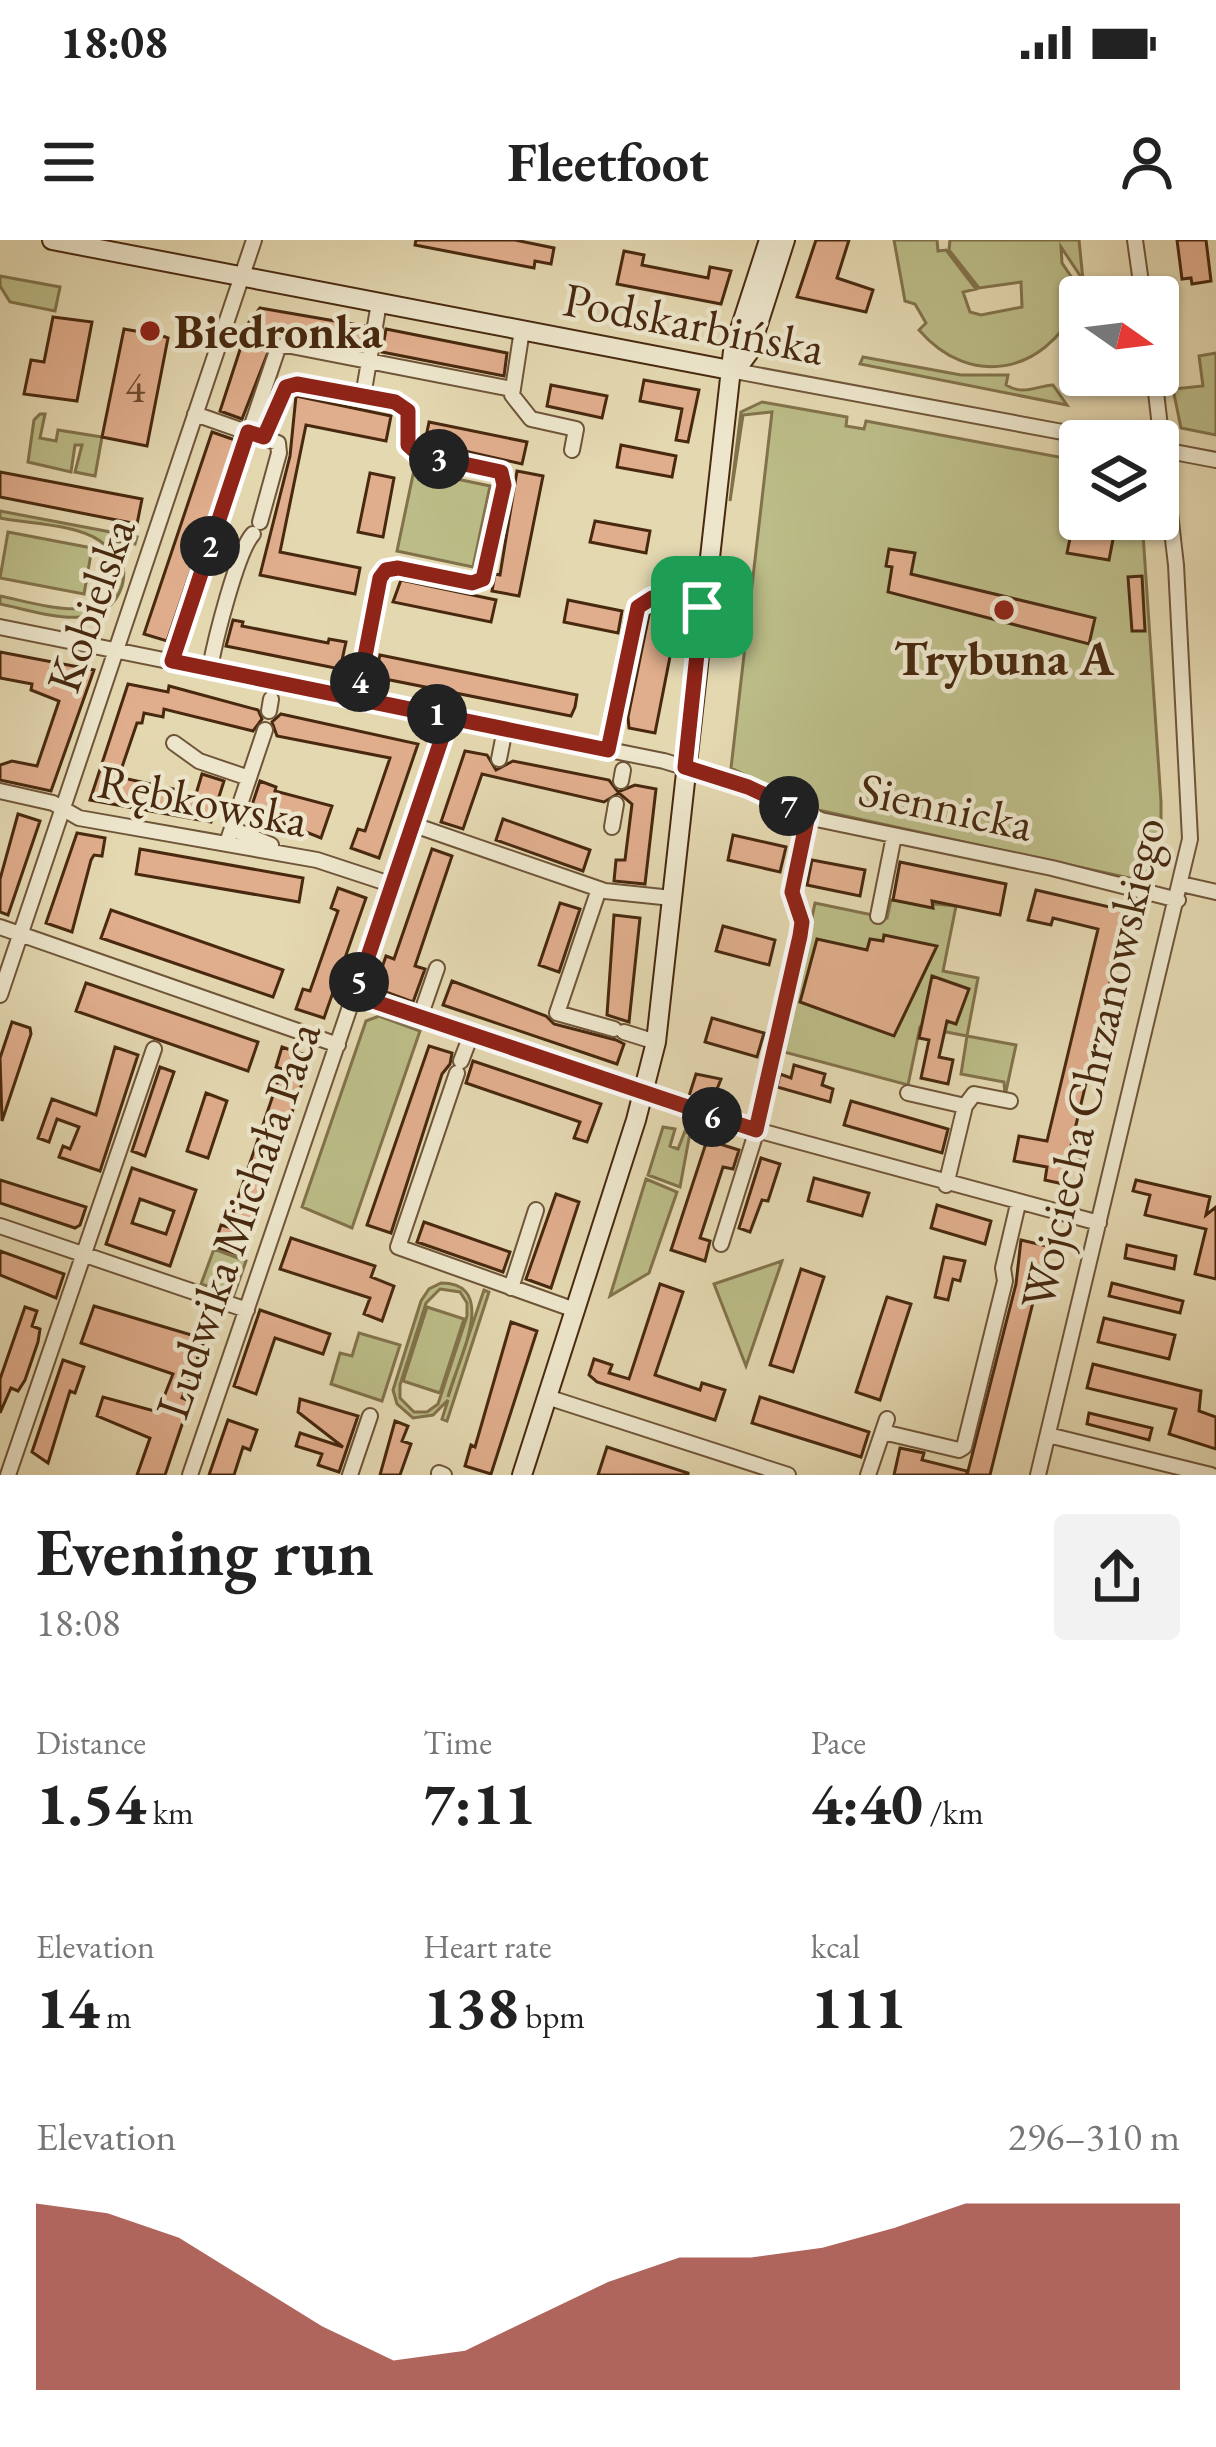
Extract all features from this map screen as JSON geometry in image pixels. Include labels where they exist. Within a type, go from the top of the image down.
[{"type":"street","name":"Podskarbińska","points":[[52,240],[1059,431]]},
{"type":"street","name":"Kobielska","points":[[0,995],[254,240]]},
{"type":"street","points":[[522,1475],[644,1093],[656,1042],[734,347],[769,240]]},
{"type":"street","points":[[735,370],[749,352],[785,240]]},
{"type":"street","points":[[1135,240],[1140,276]]},
{"type":"street","points":[[363,396],[379,303]]},
{"type":"street","points":[[522,330],[512,389],[530,418],[576,429],[572,450]]},
{"type":"street","points":[[172,661],[281,346],[512,389]]},
{"type":"street","points":[[264,437],[280,395],[292,384],[363,396],[404,407],[410,422],[408,445],[418,454],[496,470],[504,481],[483,579],[472,583],[398,568],[382,574],[357,698]]},
{"type":"street","points":[[195,414],[264,437],[280,448],[256,528],[244,544],[231,595],[220,614],[210,668]]},
{"type":"street","points":[[1179,453],[1216,460]]},
{"type":"street","name":"Wojciecha Chrzanowskiego","points":[[1038,1475],[1180,892],[1191,823],[1168,540]]},
{"type":"street","points":[[608,750],[638,607],[652,598],[702,607]]},
{"type":"street","name":"Siennicka","points":[[0,627],[685,767],[748,787],[808,815],[893,836],[1180,892],[1216,892]]},
{"type":"street","name":"Ludwika Michała Paca","points":[[190,1475],[449,717]]},
{"type":"street","points":[[499,759],[505,729]]},
{"type":"street","points":[[230,836],[265,730]]},
{"type":"street","points":[[174,743],[200,761],[249,778]]},
{"type":"street","name":"Rębkowska","points":[[0,791],[53,803],[62,811],[230,836],[392,885]]},
{"type":"street","points":[[612,827],[616,804]]},
{"type":"street","points":[[722,1244],[756,1130],[800,936],[802,922],[792,892],[808,815]]},
{"type":"street","points":[[414,825],[599,890],[672,898]]},
{"type":"street","points":[[878,916],[893,836]]},
{"type":"street","points":[[599,890],[557,1013],[656,1042]]},
{"type":"street","points":[[0,927],[338,1045]]},
{"type":"street","points":[[420,1017],[437,968]]},
{"type":"street","points":[[355,995],[756,1130],[946,1185],[1099,1222]]},
{"type":"street","points":[[471,1035],[398,1246],[575,1310]]},
{"type":"street","points":[[8,1475],[154,1048]]},
{"type":"street","points":[[908,1093],[965,1106]]},
{"type":"street","points":[[946,1185],[965,1106],[974,1094],[1010,1101]]},
{"type":"street","points":[[868,1475],[885,1425],[959,1450],[965,1445],[1005,1281],[1003,1268],[1018,1204]]},
{"type":"street","points":[[511,1288],[536,1210]]},
{"type":"street","points":[[0,1226],[247,1310]]},
{"type":"street","points":[[547,1397],[788,1475]]},
{"type":"street","points":[[350,1475],[370,1415]]},
{"type":"street","points":[[1048,1435],[1211,1475]]},
{"type":"green space","points":[[894,240],[937,240],[938,251],[946,250],[976,289],[963,292],[970,312],[981,315],[1022,307],[1021,282],[979,288],[949,250],[950,240],[1079,240],[1083,276],[1061,247],[1062,263],[1071,276],[1059,276],[1059,333],[1026,359],[1005,366],[961,361],[919,330],[926,323],[915,304],[905,301]]},
{"type":"green space","points":[[0,276],[60,287],[55,311],[10,302]]},
{"type":"green space","points":[[1216,353],[1216,435],[1181,428],[1174,396],[1179,396],[1179,388],[1203,386],[1199,356]]},
{"type":"green space","points":[[863,357],[961,375],[1008,375],[1006,385],[1019,390],[1053,385],[1067,405],[860,364]]},
{"type":"green space","points":[[762,402],[847,417],[846,426],[864,429],[866,421],[1059,457],[1059,540],[1143,540],[1161,802],[1161,836],[1152,883],[818,810],[731,768],[772,412],[743,415],[730,501],[741,412]]},
{"type":"green space","points":[[45,414],[40,438],[56,441],[58,430],[102,437],[95,476],[75,472],[82,445],[75,445],[71,472],[28,462],[34,420]]},
{"type":"green space","points":[[414,470],[490,486],[473,567],[397,551]]},
{"type":"green space","points":[[0,511],[137,537],[135,544],[112,541],[124,574],[113,602],[101,612],[68,617],[0,604],[0,596],[51,607],[88,608],[113,591],[117,572],[110,551],[90,535],[0,518]]},
{"type":"green space","points":[[8,532],[92,548],[84,594],[0,578]]},
{"type":"green space","points":[[891,900],[956,906],[943,971],[978,978],[967,1036],[920,1027],[908,1085],[784,1052],[815,903],[887,918]]},
{"type":"green space","points":[[379,1016],[420,1031],[352,1228],[302,1207],[366,1021]]},
{"type":"green space","points":[[967,1036],[1016,1045],[1005,1096],[1004,1082],[961,1074]]},
{"type":"green space","points":[[663,1127],[675,1129],[670,1146],[678,1149],[685,1131],[690,1133],[680,1187],[648,1175]]},
{"type":"green space","points":[[646,1179],[677,1192],[649,1273],[610,1296]]},
{"type":"green space","points":[[214,1249],[246,1261],[234,1295],[201,1284]]},
{"type":"green space","points":[[782,1261],[746,1366],[714,1284]]},
{"type":"green space","points":[[441,1283],[459,1287],[469,1296],[472,1311],[466,1344],[484,1290],[489,1292],[447,1421],[442,1419],[448,1400],[433,1415],[413,1418],[397,1404],[393,1390],[429,1289]],"holes":[[[440,1289],[460,1292],[467,1303],[467,1316],[438,1404],[427,1412],[414,1412],[400,1398],[400,1385],[426,1303]]]},
{"type":"green space","points":[[427,1307],[464,1319],[440,1393],[403,1381]]},
{"type":"green space","points":[[359,1333],[400,1345],[382,1401],[331,1384],[340,1353],[352,1356]]},
{"type":"building","points":[[416,240],[515,240],[554,248],[551,264],[535,261],[534,268],[415,245]]},
{"type":"building","points":[[816,240],[849,240],[837,278],[873,290],[866,312],[797,297]]},
{"type":"building","points":[[1177,240],[1206,240],[1211,281],[1192,284],[1191,278],[1182,279]]},
{"type":"building","points":[[624,251],[644,255],[642,265],[708,278],[710,267],[731,271],[721,304],[617,284]]},
{"type":"building","points":[[260,308],[364,326],[360,348],[288,334],[274,337],[242,419],[220,411],[249,322]]},
{"type":"building","points":[[53,317],[92,322],[77,401],[24,394],[31,360],[44,362]]},
{"type":"building","points":[[142,328],[168,338],[147,446],[102,437],[124,329],[141,332]]},
{"type":"building","points":[[386,329],[507,353],[504,376],[382,352]]},
{"type":"building","points":[[644,380],[699,390],[688,442],[676,440],[682,409],[640,401]]},
{"type":"building","points":[[551,385],[607,396],[602,418],[547,406]]},
{"type":"building","points":[[296,396],[391,416],[386,441],[306,425],[280,552],[360,568],[355,594],[260,575],[290,456]]},
{"type":"building","points":[[429,422],[527,442],[522,464],[425,442]]},
{"type":"building","points":[[212,432],[235,440],[167,641],[144,634]]},
{"type":"building","points":[[621,445],[676,456],[672,477],[617,467]]},
{"type":"building","points":[[517,471],[543,476],[519,596],[492,591],[495,574],[500,575]]},
{"type":"building","points":[[0,472],[142,499],[137,524],[0,497]]},
{"type":"building","points":[[370,473],[394,478],[383,537],[358,532]]},
{"type":"building","points":[[595,521],[650,531],[646,553],[590,542]]},
{"type":"building","points":[[1070,540],[1113,540],[1109,560],[1067,553]]},
{"type":"building","name":"Trybuna A","points":[[889,549],[915,553],[911,574],[1095,618],[1089,644],[888,592]]},
{"type":"building","points":[[1142,576],[1145,631],[1132,631],[1128,577]]},
{"type":"building","points":[[401,580],[496,600],[491,622],[393,602]]},
{"type":"building","points":[[568,600],[622,611],[618,633],[564,622]]},
{"type":"building","points":[[650,610],[678,616],[655,733],[629,728],[628,717]]},
{"type":"building","points":[[233,620],[243,622],[242,626],[328,643],[329,639],[346,642],[340,669],[226,646]]},
{"type":"building","points":[[0,652],[94,670],[51,791],[0,780],[0,765],[12,761],[37,766],[59,701],[31,690],[32,684],[0,678]]},
{"type":"building","points":[[380,655],[577,695],[575,707],[571,716],[375,677]]},
{"type":"building","points":[[128,684],[168,692],[169,686],[258,710],[262,719],[253,731],[164,709],[163,717],[144,713],[142,723],[137,723],[120,773],[123,778],[196,794],[202,774],[224,781],[211,822],[90,800]]},
{"type":"building","points":[[281,714],[418,744],[379,858],[351,848],[358,829],[365,831],[390,758],[277,736],[272,722]]},
{"type":"building","points":[[465,751],[487,755],[496,770],[513,761],[609,780],[618,792],[635,785],[656,789],[645,884],[614,881],[616,860],[625,860],[632,804],[619,793],[604,802],[482,774],[463,829],[441,822]]},
{"type":"building","points":[[260,781],[276,787],[275,791],[332,806],[321,838],[249,814]]},
{"type":"building","points":[[18,814],[40,821],[8,915],[0,912],[0,879]]},
{"type":"building","points":[[503,819],[590,850],[583,871],[496,840]]},
{"type":"building","points":[[77,833],[105,838],[102,856],[94,855],[91,860],[72,932],[46,923]]},
{"type":"building","points":[[733,835],[786,847],[780,872],[728,860]]},
{"type":"building","points":[[140,849],[303,878],[299,902],[136,874]]},
{"type":"building","points":[[432,849],[452,856],[415,966],[425,969],[413,1002],[375,988],[386,956],[394,959]]},
{"type":"building","points":[[812,860],[865,870],[860,896],[807,885]]},
{"type":"building","points":[[900,862],[1006,884],[1000,915],[932,901],[933,908],[893,900]]},
{"type":"building","points":[[338,888],[366,898],[324,1018],[296,1009],[303,989],[310,991],[338,911],[331,908]]},
{"type":"building","points":[[1036,890],[1127,911],[1071,1146],[1082,1148],[1079,1168],[1067,1166],[1063,1184],[1045,1180],[1047,1167],[1014,1161],[1019,1136],[1047,1141],[1098,929],[1053,918],[1051,925],[1028,920]]},
{"type":"building","points":[[560,903],[580,909],[559,972],[539,965]]},
{"type":"building","points":[[111,910],[283,970],[273,997],[101,938]]},
{"type":"building","points":[[614,915],[640,918],[629,1022],[607,1015]]},
{"type":"building","points":[[723,926],[775,940],[769,965],[716,951]]},
{"type":"building","points":[[884,935],[937,946],[894,1036],[800,1002],[817,939],[867,950],[870,939],[883,941]]},
{"type":"building","points":[[932,976],[969,989],[956,1024],[947,1021],[939,1057],[953,1060],[948,1084],[921,1078],[929,1040],[919,1038]]},
{"type":"building","points":[[452,981],[546,1016],[554,1024],[624,1044],[617,1064],[443,1005]]},
{"type":"building","points":[[86,983],[258,1042],[248,1071],[76,1011]]},
{"type":"building","points":[[712,1018],[764,1033],[757,1057],[705,1042]]},
{"type":"building","points":[[12,1022],[30,1028],[31,1034],[2,1121],[0,1058]]},
{"type":"building","points":[[429,1046],[452,1053],[450,1064],[442,1074],[391,1233],[367,1225]]},
{"type":"building","points":[[115,1047],[138,1055],[100,1171],[59,1157],[63,1146],[70,1149],[79,1127],[57,1119],[49,1142],[38,1138],[52,1099],[96,1115]]},
{"type":"building","points":[[282,1047],[311,1057],[243,1256],[214,1246],[221,1225],[228,1227],[282,1069],[276,1067]]},
{"type":"building","points":[[473,1061],[601,1104],[587,1142],[574,1138],[580,1122],[466,1083]]},
{"type":"building","points":[[794,1065],[825,1074],[822,1085],[833,1089],[830,1102],[777,1087],[780,1074],[791,1078]]},
{"type":"building","points":[[160,1067],[174,1072],[145,1156],[132,1151]]},
{"type":"building","points":[[696,1074],[721,1079],[711,1104],[689,1096]]},
{"type":"building","points":[[206,1093],[227,1101],[208,1158],[187,1151]]},
{"type":"building","points":[[851,1101],[948,1129],[942,1153],[844,1125]]},
{"type":"building","points":[[707,1140],[739,1150],[733,1169],[723,1167],[700,1238],[710,1241],[705,1261],[671,1250]]},
{"type":"building","points":[[761,1158],[780,1164],[768,1201],[762,1200],[750,1232],[739,1228]]},
{"type":"building","points":[[132,1168],[196,1190],[170,1266],[106,1244]],"holes":[[[140,1199],[174,1211],[166,1234],[132,1223]]]},
{"type":"building","points":[[814,1178],[869,1193],[862,1216],[808,1201]]},
{"type":"building","points":[[0,1180],[86,1207],[80,1225],[75,1228],[0,1203]]},
{"type":"building","points":[[1136,1180],[1210,1197],[1206,1215],[1216,1207],[1216,1279],[1195,1274],[1206,1229],[1145,1215],[1150,1195],[1133,1191]]},
{"type":"building","points":[[556,1194],[579,1202],[551,1288],[526,1279]]},
{"type":"building","points":[[937,1205],[991,1221],[985,1244],[931,1228]]},
{"type":"building","points":[[424,1222],[510,1252],[503,1272],[417,1242]]},
{"type":"building","points":[[291,1238],[375,1266],[371,1277],[394,1286],[382,1321],[364,1314],[370,1298],[280,1269]]},
{"type":"building","points":[[1021,1240],[1047,1246],[990,1475],[967,1475],[1016,1284]]},
{"type":"building","points":[[1127,1245],[1176,1256],[1174,1269],[1125,1258]]},
{"type":"building","points":[[0,1251],[64,1274],[56,1298],[0,1275]]},
{"type":"building","points":[[944,1257],[965,1261],[960,1281],[953,1279],[948,1300],[935,1297]]},
{"type":"building","points":[[801,1269],[824,1277],[793,1372],[770,1365]]},
{"type":"building","points":[[1112,1283],[1183,1301],[1180,1313],[1109,1296]]},
{"type":"building","points":[[660,1284],[683,1292],[655,1375],[700,1390],[702,1383],[725,1390],[715,1420],[597,1382],[589,1375],[594,1359],[612,1365],[609,1373],[629,1379]]},
{"type":"building","points":[[887,1297],[911,1304],[880,1400],[856,1392]]},
{"type":"building","points":[[94,1306],[205,1339],[182,1398],[190,1401],[165,1475],[137,1475],[150,1438],[97,1416],[103,1397],[158,1412],[173,1374],[81,1343]]},
{"type":"building","points":[[25,1307],[37,1311],[32,1326],[40,1329],[38,1342],[25,1380],[18,1391],[11,1388],[0,1413],[0,1379]]},
{"type":"building","points":[[260,1310],[330,1334],[323,1354],[275,1338],[256,1394],[234,1386]]},
{"type":"building","points":[[1104,1318],[1175,1335],[1169,1359],[1098,1342]]},
{"type":"building","points":[[511,1322],[537,1331],[491,1474],[465,1466],[471,1445],[475,1447]]},
{"type":"building","points":[[63,1360],[84,1367],[75,1393],[70,1391],[48,1463],[32,1452]]},
{"type":"building","points":[[1093,1364],[1201,1391],[1199,1411],[1216,1417],[1216,1449],[1169,1434],[1176,1409],[1087,1388]]},
{"type":"building","points":[[760,1397],[869,1432],[861,1457],[752,1423]]},
{"type":"building","points":[[300,1399],[358,1416],[339,1472],[318,1465],[322,1454],[296,1446],[300,1433],[343,1447],[298,1412]]},
{"type":"building","points":[[1089,1413],[1152,1428],[1149,1440],[1087,1424]]},
{"type":"building","points":[[228,1420],[257,1430],[250,1450],[243,1447],[234,1475],[209,1475]]},
{"type":"building","points":[[395,1421],[408,1426],[402,1441],[411,1444],[400,1475],[380,1475]]},
{"type":"building","points":[[607,1447],[688,1473],[688,1475],[598,1475]]},
{"type":"building","points":[[900,1448],[924,1453],[922,1460],[967,1471],[966,1475],[894,1475]]},
{"type":"place","name":"Biedronka","points":[[150,331]]},
{"type":"place","name":"Trybuna A","points":[[1004,610]]},
{"type":"route","points":[[702,607],[652,598],[638,607],[608,750],[357,698],[172,661],[248,432],[264,437],[286,387],[297,384],[395,402],[408,411],[408,445],[418,454],[501,472],[504,485],[483,579],[472,583],[398,568],[386,570],[380,578],[357,698],[449,717],[414,825],[355,995],[756,1130],[800,936],[802,922],[792,892],[808,815],[748,787],[685,767],[702,607]]}]
